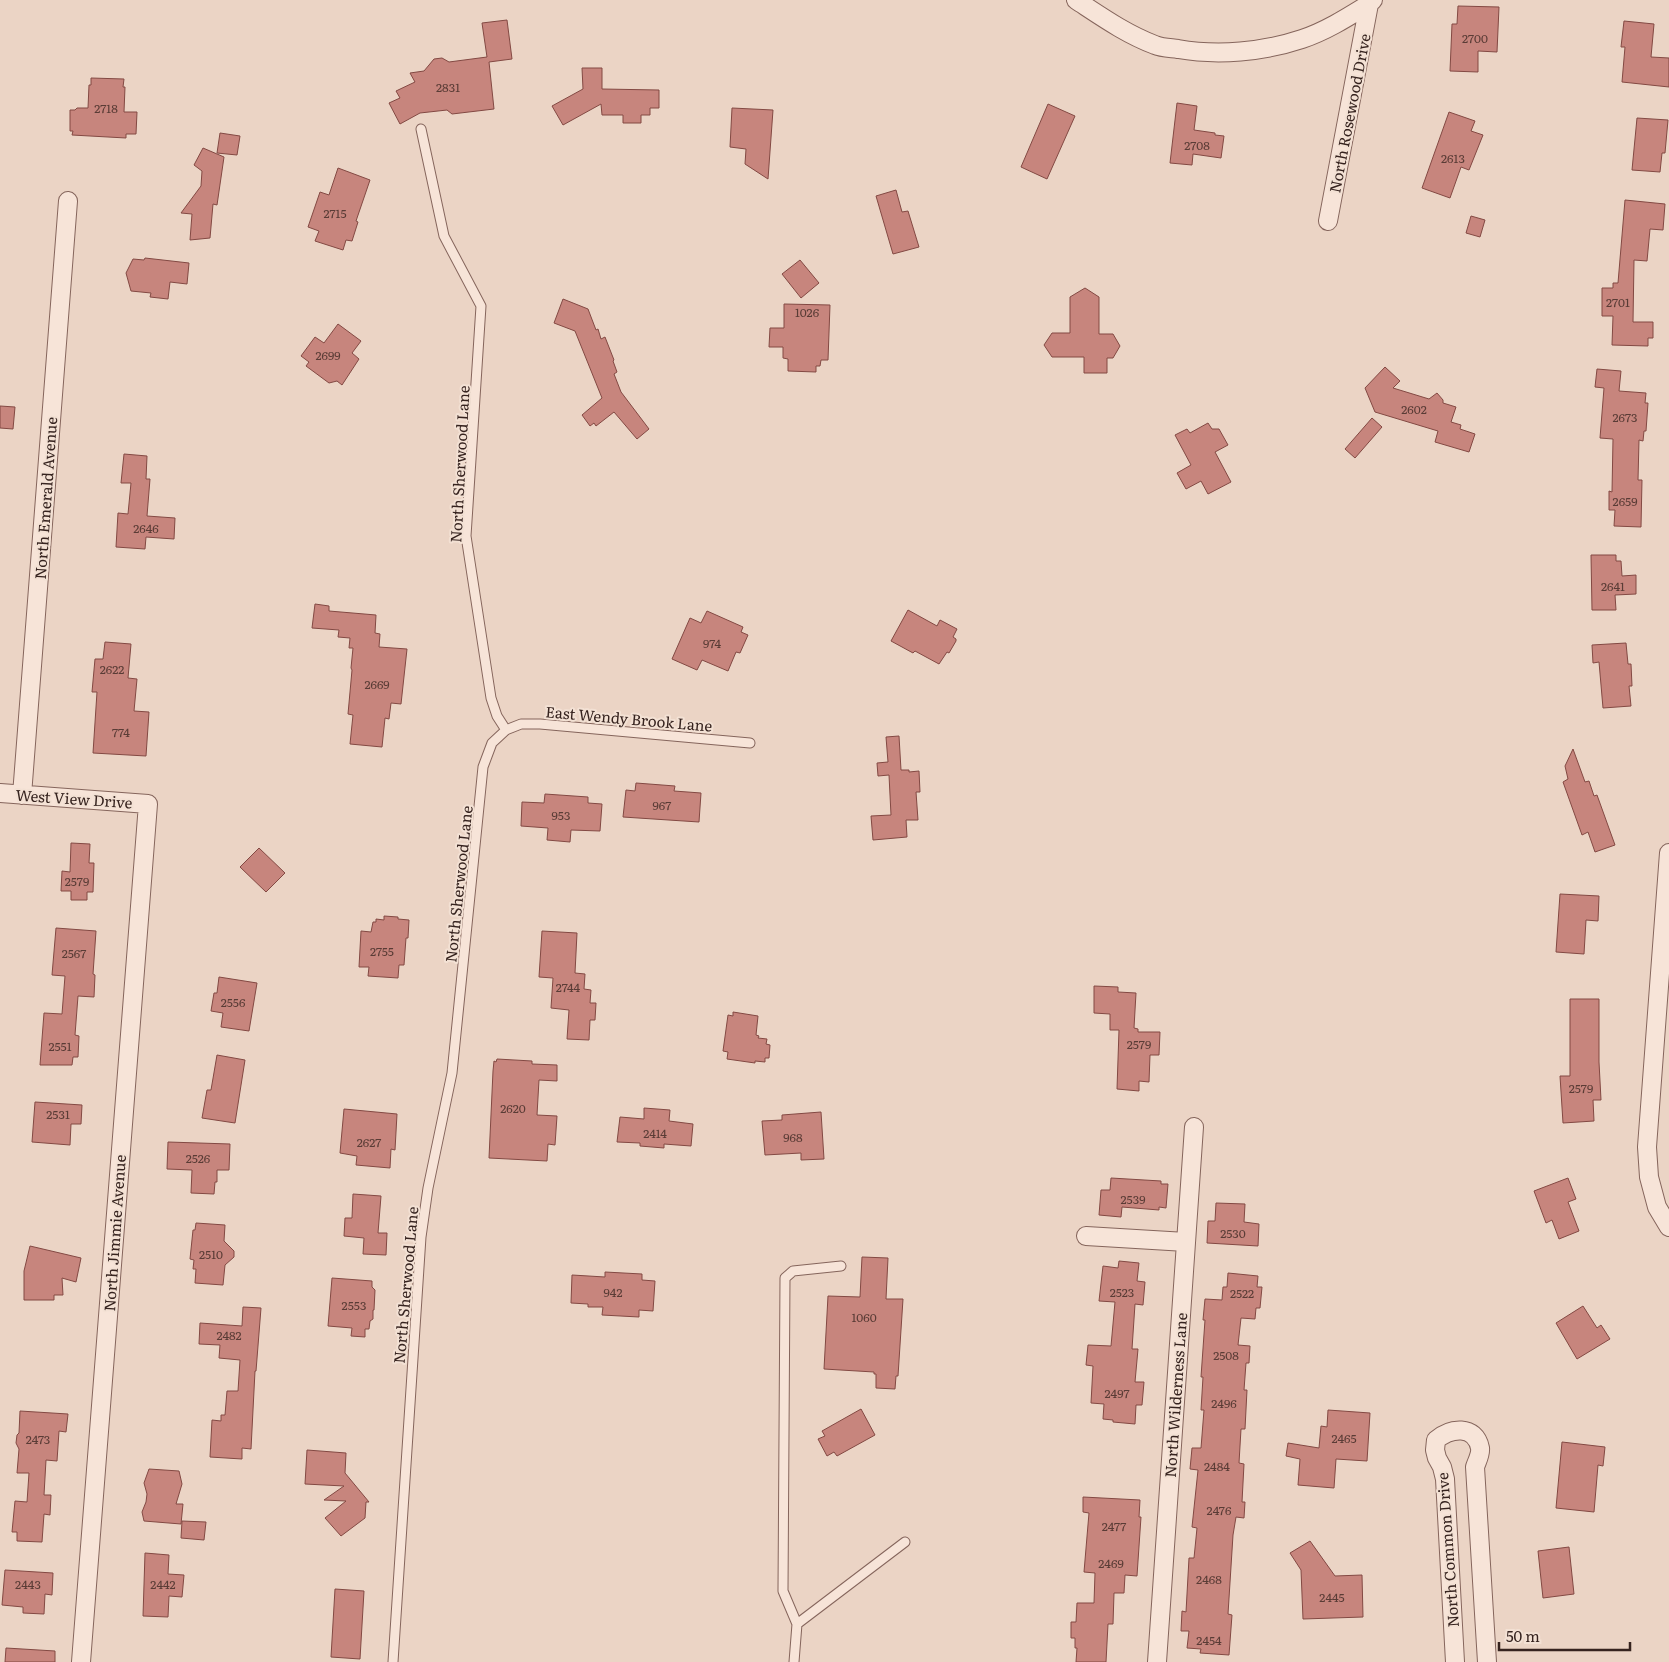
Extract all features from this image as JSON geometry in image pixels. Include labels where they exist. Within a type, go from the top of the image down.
[{"type":"street","points":[[1076,0],[1118,28],[1157,46],[1196,52],[1233,52],[1267,48],[1302,39],[1336,24],[1371,2]]},
{"type":"street","name":"North Rosewood Drive","points":[[1328,221],[1371,2]]},
{"type":"street","name":"North Emerald Avenue","points":[[22,795],[68,201]]},
{"type":"street","name":"West View Drive","points":[[0,793],[148,804]]},
{"type":"street","name":"North Jimmie Avenue","points":[[81,1662],[148,804]]},
{"type":"street","points":[[1669,854],[1647,1147],[1649,1177],[1657,1207],[1669,1227]]},
{"type":"street","name":"North Wilderness Lane","points":[[1157,1662],[1194,1127]]},
{"type":"street","points":[[1086,1236],[1186,1242]]},
{"type":"street","name":"North Common Drive","points":[[1455,1662],[1445,1479],[1436,1450],[1436,1440],[1452,1430],[1462,1430],[1471,1433],[1477,1440],[1480,1449],[1475,1467],[1487,1662]]},
{"type":"lane","name":"North Sherwood Lane","points":[[393,1662],[421,1237],[428,1188],[452,1073],[483,767],[492,743],[506,730],[497,716],[491,698],[466,536],[481,306],[444,236],[421,130]]},
{"type":"lane","name":"East Wendy Brook Lane","points":[[506,730],[521,724],[540,724],[750,743]]},
{"type":"lane","points":[[794,1662],[797,1624],[783,1591],[785,1278],[793,1271],[841,1266]]},
{"type":"lane","points":[[797,1624],[905,1542]]},
{"type":"building","points":[[1458,6],[1499,7],[1497,52],[1478,51],[1478,72],[1450,71],[1452,24],[1457,24]]},
{"type":"building","points":[[507,20],[512,59],[489,62],[494,109],[452,114],[447,110],[420,113],[400,124],[389,103],[400,98],[396,91],[415,82],[410,73],[424,71],[434,59],[442,58],[449,62],[487,57],[482,23]]},
{"type":"building","points":[[1624,21],[1654,24],[1651,57],[1669,58],[1669,87],[1622,82],[1625,47],[1621,47]]},
{"type":"building","points":[[582,68],[602,68],[602,89],[659,90],[659,108],[650,108],[650,115],[641,115],[641,123],[623,123],[623,115],[602,115],[601,104],[563,125],[552,106],[583,89]]},
{"type":"building","points":[[91,78],[124,79],[124,112],[137,112],[136,134],[126,134],[126,138],[72,135],[73,131],[70,131],[70,110],[88,108]]},
{"type":"building","points":[[1177,103],[1197,106],[1194,130],[1224,136],[1221,158],[1193,154],[1192,165],[1170,163]]},
{"type":"building","points":[[1048,104],[1075,116],[1047,179],[1021,167]]},
{"type":"building","points":[[732,108],[773,110],[768,179],[745,164],[746,149],[730,147]]},
{"type":"building","points":[[1449,112],[1475,121],[1471,131],[1483,135],[1469,170],[1461,167],[1450,198],[1422,188]]},
{"type":"building","points":[[1637,118],[1668,120],[1665,153],[1662,153],[1660,172],[1632,170]]},
{"type":"building","points":[[220,133],[240,136],[237,155],[217,153]]},
{"type":"building","points":[[203,148],[224,157],[217,205],[213,204],[210,238],[190,240],[192,214],[181,213],[201,186],[202,171],[194,165]]},
{"type":"building","points":[[338,168],[370,180],[356,221],[358,222],[352,241],[346,240],[343,250],[315,241],[319,231],[308,227],[320,192],[329,195]]},
{"type":"building","points":[[896,190],[902,212],[908,211],[919,247],[893,254],[876,196]]},
{"type":"building","points":[[1625,200],[1665,204],[1663,230],[1650,229],[1647,261],[1634,260],[1633,322],[1653,322],[1653,338],[1648,338],[1648,346],[1612,345],[1613,316],[1602,316],[1602,288],[1613,288],[1613,283],[1618,283]]},
{"type":"building","points":[[1471,216],[1485,220],[1480,237],[1466,233]]},
{"type":"building","points":[[145,258],[189,263],[187,284],[170,282],[168,299],[150,297],[151,293],[131,291],[126,273],[133,259],[144,260]]},
{"type":"building","points":[[800,260],[819,283],[801,298],[782,274]]},
{"type":"building","points":[[1085,288],[1099,297],[1099,334],[1113,334],[1120,346],[1113,358],[1107,358],[1107,373],[1084,373],[1084,357],[1052,357],[1044,345],[1052,333],[1070,333],[1070,297]]},
{"type":"building","points":[[563,299],[588,309],[601,339],[605,337],[614,360],[617,372],[614,374],[621,392],[649,429],[637,439],[614,412],[596,426],[594,423],[590,426],[582,415],[602,398],[575,331],[554,323]]},
{"type":"building","points":[[784,304],[830,305],[828,360],[821,360],[820,366],[816,366],[816,372],[788,371],[788,359],[783,358],[783,347],[769,347],[770,328],[784,328]]},
{"type":"building","points":[[338,324],[361,341],[352,353],[359,359],[342,385],[337,381],[329,383],[306,366],[309,362],[301,356],[315,337],[324,343]]},
{"type":"building","points":[[1385,367],[1400,381],[1393,388],[1429,399],[1437,393],[1443,400],[1443,403],[1456,407],[1451,422],[1461,425],[1460,429],[1475,434],[1469,452],[1435,442],[1438,431],[1375,412],[1365,388]]},
{"type":"building","points":[[1597,369],[1621,371],[1619,391],[1646,393],[1645,403],[1648,403],[1646,431],[1644,431],[1643,441],[1639,440],[1638,480],[1642,480],[1641,527],[1614,526],[1615,510],[1609,510],[1609,491],[1612,492],[1613,439],[1600,438],[1604,388],[1595,387]]},
{"type":"building","points":[[0,406],[15,407],[13,429],[0,428]]},
{"type":"building","points":[[1372,418],[1382,427],[1355,458],[1345,449]]},
{"type":"building","points":[[1208,423],[1212,429],[1219,429],[1228,445],[1215,452],[1231,482],[1208,494],[1201,481],[1186,489],[1177,473],[1191,465],[1175,435],[1187,429],[1190,433]]},
{"type":"building","points":[[124,454],[147,456],[146,479],[150,479],[147,516],[175,518],[174,539],[146,537],[145,549],[116,547],[118,513],[128,514],[131,483],[121,483]]},
{"type":"building","points":[[1591,555],[1616,555],[1616,561],[1621,561],[1622,576],[1636,575],[1636,594],[1615,595],[1616,610],[1592,610]]},
{"type":"building","points":[[315,604],[329,606],[329,611],[376,615],[375,633],[380,634],[379,647],[407,649],[401,704],[391,703],[389,719],[385,718],[382,747],[350,744],[353,715],[348,714],[353,648],[349,648],[350,638],[338,637],[339,630],[312,628]]},
{"type":"building","points":[[908,610],[937,626],[940,620],[957,629],[953,637],[956,641],[949,653],[947,652],[939,664],[891,641]]},
{"type":"building","points":[[707,611],[743,627],[741,632],[748,635],[740,653],[736,652],[728,671],[702,660],[697,670],[672,659],[690,618],[701,623]]},
{"type":"building","points":[[105,642],[131,644],[128,678],[137,679],[134,711],[149,712],[146,756],[93,753],[97,692],[92,692],[95,659],[103,659]]},
{"type":"building","points":[[1626,643],[1628,664],[1631,664],[1632,686],[1629,686],[1631,706],[1603,708],[1599,662],[1593,663],[1592,645]]},
{"type":"building","points":[[899,736],[901,770],[909,770],[909,772],[919,771],[920,792],[916,792],[918,820],[906,820],[907,837],[873,840],[871,816],[891,815],[889,775],[878,776],[877,763],[888,762],[886,737]]},
{"type":"building","points":[[1573,749],[1585,782],[1589,781],[1594,796],[1597,795],[1615,845],[1595,852],[1588,832],[1582,835],[1563,782],[1568,779],[1565,766]]},
{"type":"building","points":[[636,783],[675,786],[674,791],[701,793],[699,822],[623,817],[626,790],[635,791]]},
{"type":"building","points":[[545,794],[588,797],[588,803],[602,804],[600,831],[571,830],[570,842],[547,840],[548,828],[521,826],[522,802],[544,803]]},
{"type":"building","points":[[71,843],[90,844],[89,863],[94,863],[93,892],[87,892],[87,900],[71,900],[71,891],[61,891],[62,871],[70,872]]},
{"type":"building","points":[[259,848],[285,873],[266,892],[240,867]]},
{"type":"building","points":[[1560,894],[1599,896],[1598,921],[1586,920],[1584,954],[1556,952]]},
{"type":"building","points":[[384,916],[409,920],[404,965],[399,965],[398,978],[368,976],[369,967],[359,967],[361,931],[371,932],[373,922],[376,922],[376,919],[384,920]]},
{"type":"building","points":[[56,928],[96,931],[93,974],[95,975],[94,997],[78,996],[75,1035],[79,1036],[78,1057],[73,1057],[72,1065],[40,1065],[44,1013],[62,1014],[65,976],[52,975]]},
{"type":"building","points":[[542,931],[577,933],[575,973],[585,974],[584,989],[591,990],[590,1003],[596,1003],[595,1020],[590,1020],[589,1040],[567,1039],[569,1010],[551,1008],[553,978],[539,977]]},
{"type":"building","points":[[219,977],[257,983],[249,1031],[221,1027],[223,1013],[211,1011],[214,993],[217,993]]},
{"type":"building","points":[[1094,986],[1118,987],[1118,992],[1136,993],[1134,1028],[1138,1029],[1138,1032],[1160,1032],[1159,1055],[1150,1055],[1149,1082],[1139,1081],[1139,1091],[1117,1089],[1119,1030],[1110,1030],[1110,1014],[1094,1013]]},
{"type":"building","points":[[1570,999],[1599,999],[1601,1100],[1593,1100],[1594,1121],[1563,1123],[1560,1076],[1570,1076]]},
{"type":"building","points":[[733,1012],[758,1016],[756,1035],[759,1036],[758,1038],[767,1039],[766,1044],[770,1045],[769,1058],[765,1058],[765,1062],[755,1061],[755,1063],[727,1059],[728,1052],[723,1051],[728,1015],[733,1016]]},
{"type":"building","points":[[217,1055],[245,1060],[235,1123],[202,1118],[207,1090],[211,1090]]},
{"type":"building","points":[[497,1059],[557,1065],[557,1081],[539,1080],[537,1115],[557,1116],[555,1145],[548,1144],[547,1161],[489,1158],[493,1071],[494,1061],[496,1062]]},
{"type":"building","points":[[35,1102],[82,1105],[81,1124],[71,1124],[70,1145],[32,1142]]},
{"type":"building","points":[[644,1108],[670,1110],[669,1121],[693,1124],[691,1146],[664,1144],[664,1148],[640,1146],[640,1143],[617,1142],[620,1117],[644,1119]]},
{"type":"building","points":[[344,1109],[397,1114],[395,1150],[391,1149],[390,1168],[356,1165],[357,1156],[340,1153]]},
{"type":"building","points":[[821,1112],[824,1159],[801,1160],[801,1153],[765,1155],[762,1121],[782,1120],[782,1115]]},
{"type":"building","points":[[168,1142],[230,1144],[229,1170],[217,1170],[214,1194],[191,1193],[192,1170],[167,1169]]},
{"type":"building","points":[[1111,1178],[1161,1181],[1161,1184],[1168,1184],[1166,1208],[1159,1207],[1159,1210],[1122,1207],[1121,1217],[1099,1215],[1101,1190],[1110,1190]]},
{"type":"building","points":[[1568,1178],[1576,1199],[1568,1202],[1579,1231],[1559,1239],[1552,1220],[1546,1223],[1534,1191]]},
{"type":"building","points":[[353,1194],[381,1196],[378,1233],[387,1233],[386,1255],[363,1254],[364,1238],[344,1236],[345,1218],[352,1218]]},
{"type":"building","points":[[1216,1203],[1245,1204],[1244,1222],[1259,1224],[1258,1246],[1207,1243],[1208,1221],[1215,1221]]},
{"type":"building","points":[[196,1223],[225,1225],[224,1241],[234,1251],[234,1257],[225,1265],[223,1285],[195,1283],[196,1269],[193,1269],[194,1260],[190,1259],[193,1230],[195,1230]]},
{"type":"building","points":[[30,1246],[81,1258],[76,1282],[62,1278],[63,1295],[54,1295],[54,1300],[24,1300],[24,1271]]},
{"type":"building","points":[[862,1257],[888,1258],[886,1299],[903,1299],[898,1376],[896,1376],[895,1389],[876,1388],[876,1374],[874,1372],[824,1369],[828,1296],[860,1297]]},
{"type":"building","points":[[1119,1261],[1139,1263],[1137,1281],[1145,1282],[1143,1305],[1135,1304],[1132,1349],[1138,1349],[1135,1382],[1144,1382],[1142,1405],[1136,1405],[1135,1424],[1103,1419],[1104,1404],[1091,1403],[1093,1366],[1086,1365],[1088,1345],[1111,1346],[1115,1302],[1099,1301],[1103,1266],[1118,1268]]},
{"type":"building","points":[[605,1272],[642,1274],[642,1280],[655,1281],[653,1311],[639,1310],[639,1317],[602,1315],[603,1307],[588,1307],[588,1304],[571,1303],[572,1275],[605,1277]]},
{"type":"building","points":[[1228,1273],[1258,1276],[1257,1287],[1262,1287],[1260,1308],[1256,1308],[1255,1319],[1241,1318],[1238,1345],[1250,1346],[1249,1363],[1246,1363],[1244,1390],[1247,1390],[1245,1429],[1241,1429],[1239,1463],[1244,1464],[1242,1502],[1245,1502],[1244,1518],[1236,1517],[1233,1535],[1228,1614],[1232,1615],[1229,1655],[1200,1653],[1201,1649],[1187,1648],[1189,1631],[1181,1631],[1182,1611],[1186,1612],[1189,1558],[1194,1558],[1197,1528],[1192,1527],[1198,1470],[1190,1469],[1192,1448],[1201,1448],[1204,1410],[1201,1410],[1203,1377],[1201,1377],[1205,1299],[1222,1300],[1223,1287],[1227,1287]]},
{"type":"building","points":[[332,1278],[372,1281],[372,1287],[375,1290],[373,1319],[370,1321],[369,1329],[365,1329],[365,1337],[351,1336],[352,1328],[328,1326]]},
{"type":"building","points":[[1583,1306],[1597,1328],[1601,1325],[1610,1339],[1577,1359],[1556,1323]]},
{"type":"building","points":[[243,1307],[261,1308],[255,1371],[251,1449],[242,1448],[242,1459],[210,1457],[212,1420],[221,1421],[221,1415],[225,1415],[227,1391],[238,1391],[240,1360],[219,1358],[220,1345],[199,1344],[200,1323],[242,1326]]},
{"type":"building","points":[[861,1409],[875,1435],[837,1456],[834,1452],[827,1456],[818,1439],[825,1436],[822,1431]]},
{"type":"building","points":[[1328,1410],[1370,1413],[1367,1461],[1336,1459],[1334,1488],[1298,1485],[1300,1459],[1286,1456],[1288,1443],[1319,1448],[1321,1426],[1327,1427]]},
{"type":"building","points":[[20,1411],[68,1414],[66,1432],[59,1431],[57,1461],[46,1460],[44,1495],[51,1495],[50,1515],[44,1514],[42,1542],[17,1541],[17,1532],[12,1532],[15,1501],[27,1502],[29,1473],[17,1473],[19,1449],[16,1443],[19,1433]]},
{"type":"building","points":[[1562,1442],[1605,1447],[1603,1466],[1598,1465],[1594,1512],[1556,1508]]},
{"type":"building","points":[[307,1450],[346,1453],[345,1473],[369,1502],[366,1502],[365,1518],[341,1536],[325,1518],[346,1501],[324,1500],[344,1486],[305,1484]]},
{"type":"building","points":[[149,1469],[179,1471],[182,1484],[176,1504],[183,1504],[181,1524],[144,1521],[142,1512],[147,1494],[144,1483]]},
{"type":"building","points":[[1083,1497],[1140,1500],[1139,1517],[1141,1517],[1137,1576],[1125,1575],[1124,1593],[1114,1593],[1113,1624],[1108,1624],[1106,1662],[1076,1662],[1077,1648],[1075,1648],[1075,1638],[1071,1638],[1071,1622],[1076,1622],[1077,1603],[1094,1603],[1095,1573],[1084,1572],[1089,1513],[1083,1512]]},
{"type":"building","points":[[182,1521],[206,1522],[204,1540],[181,1538]]},
{"type":"building","points":[[1310,1541],[1335,1576],[1362,1575],[1363,1617],[1303,1619],[1301,1570],[1290,1553]]},
{"type":"building","points":[[1569,1547],[1574,1594],[1543,1598],[1538,1551]]},
{"type":"building","points":[[145,1553],[169,1555],[168,1574],[184,1575],[182,1597],[169,1596],[168,1617],[143,1616]]},
{"type":"building","points":[[5,1570],[53,1573],[52,1595],[45,1594],[44,1614],[23,1613],[23,1607],[2,1605]]},
{"type":"building","points":[[335,1589],[364,1591],[360,1659],[331,1657]]},
{"type":"building","points":[[6,1648],[55,1651],[55,1662],[5,1662]]}]
